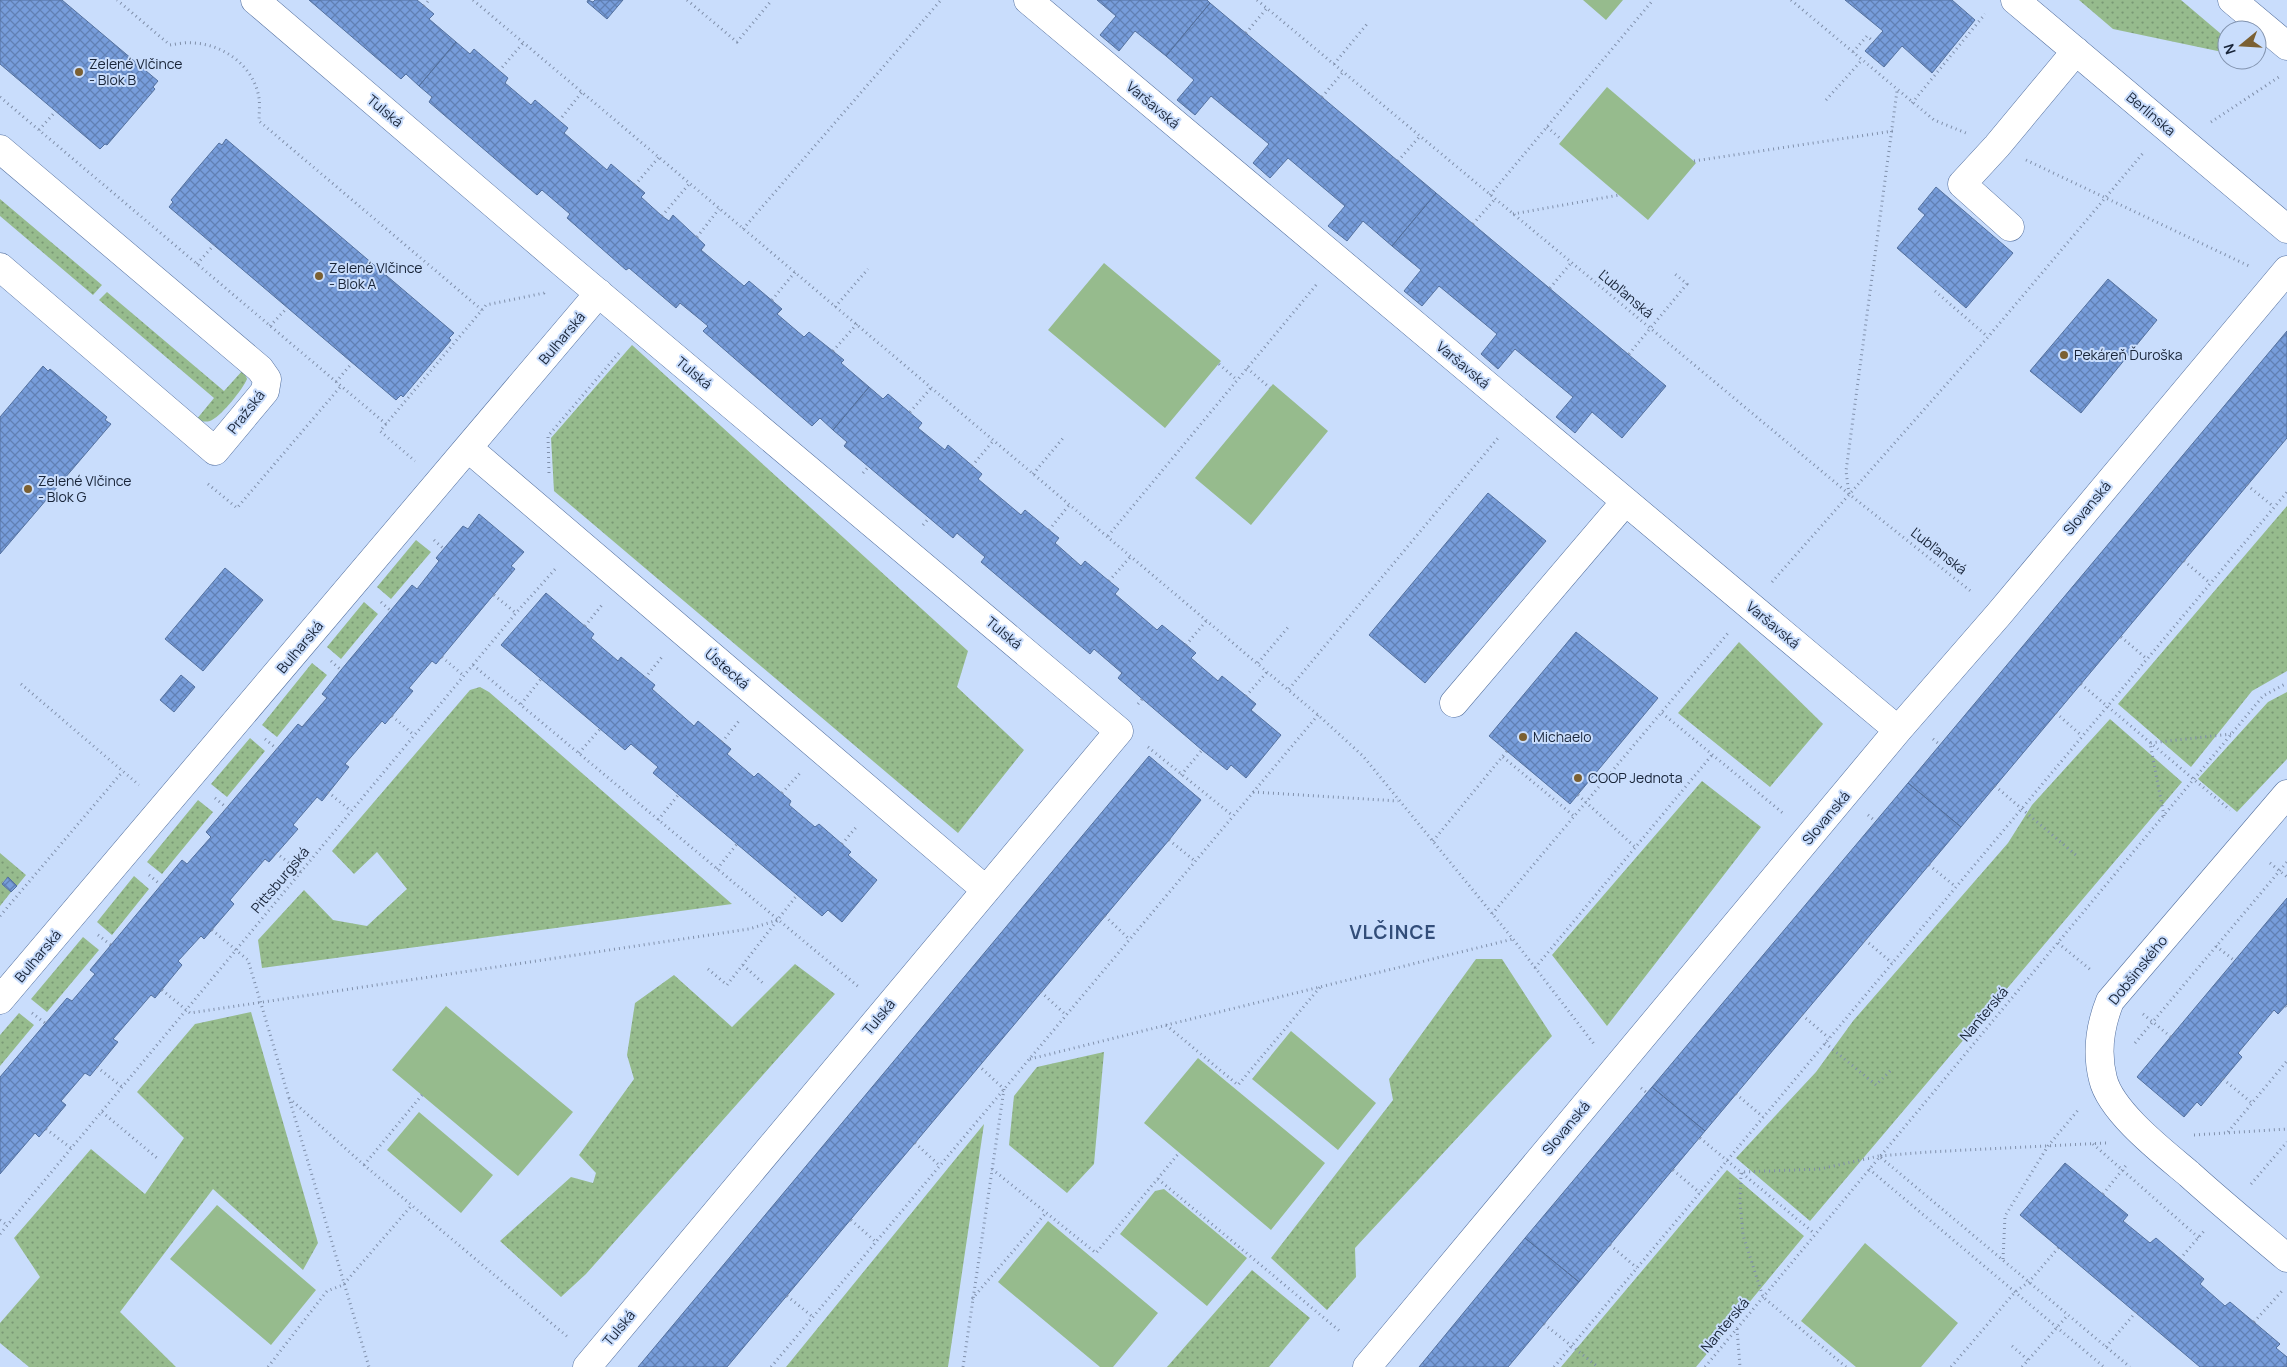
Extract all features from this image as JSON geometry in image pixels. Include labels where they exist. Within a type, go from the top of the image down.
[{"type":"street","name":"Tulská","points":[[255,0],[565,265],[1120,731],[590,1363]]},
{"type":"street","name":"Varšavská","points":[[1028,0],[1898,730]]},
{"type":"street","points":[[2232,0],[2287,46]]},
{"type":"street","name":"Berlínska","points":[[2003,4],[2076,51],[2287,229]]},
{"type":"street","points":[[2010,227],[1962,184],[1997,146],[2076,51]]},
{"type":"street","name":"Pražská","points":[[0,149],[260,370],[267,379],[265,391],[216,451],[0,267]]},
{"type":"street","name":"Slovanská","points":[[1367,1367],[1898,730],[1999,614],[2287,270]]},
{"type":"street","name":"Bulharská","points":[[0,1000],[599,293]]},
{"type":"street","name":"Ústecká","points":[[468,448],[986,890]]},
{"type":"street","points":[[1454,703],[1625,502]]},
{"type":"street","name":"Dobšinského","points":[[2287,794],[2110,1001],[2102,1020],[2099,1049],[2103,1080],[2116,1102],[2148,1139],[2287,1258]]},
{"type":"path","points":[[117,0],[170,45],[193,43],[215,46],[236,58],[251,75],[259,97],[259,121],[482,310]]},
{"type":"path","points":[[424,6],[429,0]]},
{"type":"path","points":[[473,0],[1033,474],[1132,555],[1318,715],[1362,756],[1513,939],[1596,1045]]},
{"type":"path","points":[[687,0],[737,42],[772,0]]},
{"type":"path","points":[[743,229],[941,0]]},
{"type":"path","name":"Ľubľanská","points":[[1257,0],[1849,494],[1976,595]]},
{"type":"path","points":[[1490,195],[1653,0]]},
{"type":"path","points":[[1912,102],[2003,4]]},
{"type":"path","points":[[1246,33],[1267,8]]},
{"type":"path","points":[[1334,64],[1367,24]]},
{"type":"path","points":[[1853,52],[1867,36],[1874,42]]},
{"type":"path","points":[[499,71],[524,42]]},
{"type":"path","points":[[1826,100],[1862,60]]},
{"type":"path","points":[[1322,97],[1343,72]]},
{"type":"path","points":[[1492,914],[1849,494],[2174,133],[2284,74]]},
{"type":"path","points":[[1849,494],[1846,471],[1897,91]]},
{"type":"path","points":[[559,121],[582,92]]},
{"type":"path","points":[[0,97],[386,424]]},
{"type":"path","points":[[39,130],[56,111]]},
{"type":"path","points":[[1547,127],[1562,140]]},
{"type":"path","points":[[1694,161],[1893,131]]},
{"type":"path","points":[[1398,161],[1420,136]]},
{"type":"path","points":[[636,185],[659,157]]},
{"type":"path","points":[[662,216],[690,184]]},
{"type":"path","points":[[1512,214],[1619,195]]},
{"type":"path","points":[[1473,224],[1495,199]]},
{"type":"path","points":[[696,237],[720,209]]},
{"type":"path","points":[[197,264],[214,245]]},
{"type":"path","points":[[1550,288],[1571,263]]},
{"type":"path","points":[[439,482],[380,431],[486,305],[544,293],[565,265]]},
{"type":"path","points":[[835,307],[868,270]]},
{"type":"path","points":[[772,300],[795,272]]},
{"type":"path","points":[[1629,354],[1687,284],[1675,274]]},
{"type":"path","points":[[1108,536],[1321,280]]},
{"type":"path","points":[[1935,291],[1988,338]]},
{"type":"path","points":[[270,326],[287,308]]},
{"type":"path","points":[[833,351],[857,324]]},
{"type":"path","points":[[546,513],[550,501],[548,436],[641,328]]},
{"type":"path","points":[[336,382],[352,363]]},
{"type":"path","points":[[1219,364],[1237,380]]},
{"type":"path","points":[[1247,368],[1270,388]]},
{"type":"path","points":[[910,412],[931,388]]},
{"type":"path","points":[[1289,689],[1500,436]]},
{"type":"path","points":[[1033,474],[1064,437]]},
{"type":"path","points":[[972,466],[993,440]]},
{"type":"path","points":[[2247,485],[2274,508]]},
{"type":"path","points":[[1554,1367],[2287,492]]},
{"type":"path","points":[[1049,530],[1070,504]]},
{"type":"path","name":"Pittsburgská","points":[[0,1234],[414,735],[579,541]]},
{"type":"path","points":[[1109,581],[1132,555]]},
{"type":"path","points":[[2184,561],[2210,583]]},
{"type":"path","points":[[494,595],[516,613]]},
{"type":"path","points":[[1186,645],[1207,620]]},
{"type":"path","points":[[1258,663],[1290,625]]},
{"type":"path","points":[[2121,637],[2147,659]]},
{"type":"path","points":[[442,657],[464,676]]},
{"type":"path","points":[[473,665],[886,1010]]},
{"type":"path","points":[[1246,696],[1268,671]]},
{"type":"path","points":[[520,704],[541,679]]},
{"type":"path","name":"Nanterská","points":[[1704,1367],[2263,696],[2287,683]]},
{"type":"path","points":[[21,684],[165,806]]},
{"type":"path","points":[[2081,684],[2255,832]]},
{"type":"path","points":[[1662,713],[1785,816]]},
{"type":"path","points":[[2056,714],[2082,736]]},
{"type":"path","points":[[771,1367],[1318,715]]},
{"type":"path","points":[[392,716],[414,735]]},
{"type":"path","points":[[579,753],[600,729]]},
{"type":"path","points":[[2150,744],[2232,734]]},
{"type":"path","points":[[1144,743],[1233,816]]},
{"type":"path","points":[[2150,744],[2164,816]]},
{"type":"path","points":[[1181,775],[1202,750]]},
{"type":"path","points":[[1433,841],[1507,752]]},
{"type":"path","points":[[1535,968],[1712,755]]},
{"type":"path","points":[[1503,757],[1575,817]]},
{"type":"path","points":[[0,916],[123,771]]},
{"type":"path","points":[[1995,786],[2077,856]]},
{"type":"path","points":[[328,792],[351,811]]},
{"type":"path","points":[[1253,792],[1399,801]]},
{"type":"path","points":[[658,820],[679,794]]},
{"type":"path","points":[[1578,794],[1635,847]]},
{"type":"path","points":[[1169,840],[1195,862]]},
{"type":"path","points":[[717,869],[736,844]]},
{"type":"path","points":[[276,853],[300,872]]},
{"type":"path","points":[[1929,864],[1956,887]]},
{"type":"path","points":[[708,969],[727,985],[798,895]]},
{"type":"path","points":[[1105,916],[1129,939]]},
{"type":"path","points":[[162,990],[190,1012],[749,929],[778,920]]},
{"type":"path","points":[[212,930],[248,960],[368,1367]]},
{"type":"path","points":[[1030,1059],[1513,939]]},
{"type":"path","points":[[1865,940],[1892,963]]},
{"type":"path","points":[[2216,946],[2234,961]]},
{"type":"path","points":[[743,965],[764,985]]},
{"type":"path","points":[[1166,1024],[1238,1085],[1321,986]]},
{"type":"path","points":[[1041,992],[1066,1015]]},
{"type":"path","points":[[1802,1016],[1829,1038]]},
{"type":"path","points":[[1825,1043],[1876,1085],[1890,1070]]},
{"type":"path","points":[[2227,1132],[2287,1061]]},
{"type":"path","points":[[979,1066],[1004,1089]]},
{"type":"path","points":[[98,1067],[122,1087]]},
{"type":"path","points":[[2224,1079],[2252,1103]]},
{"type":"path","points":[[963,1367],[1004,1089]]},
{"type":"path","points":[[1736,1094],[1763,1117]]},
{"type":"path","points":[[364,1165],[422,1095]]},
{"type":"path","points":[[288,1097],[590,1363]]},
{"type":"path","points":[[102,1112],[157,1158]]},
{"type":"path","points":[[46,1129],[71,1148]]},
{"type":"path","points":[[1741,1172],[1820,1169],[1880,1156],[1937,1151],[2093,1144],[2227,1132],[2287,1129]]},
{"type":"path","points":[[1700,1138],[1815,1234]]},
{"type":"path","points":[[915,1143],[940,1166]]},
{"type":"path","points":[[2093,1144],[2199,1238]]},
{"type":"path","points":[[991,1169],[1096,1253],[1179,1153]]},
{"type":"path","points":[[1880,1156],[2130,1367]]},
{"type":"path","points":[[1869,1169],[2104,1367]]},
{"type":"path","points":[[1673,1170],[1700,1193]]},
{"type":"path","points":[[1741,1172],[1740,1200],[1743,1235],[1763,1297],[1846,1367]]},
{"type":"path","points":[[1158,1179],[1342,1333]]},
{"type":"path","points":[[268,1367],[327,1291],[344,1285],[412,1205]]},
{"type":"path","points":[[972,1299],[1045,1214]]},
{"type":"path","points":[[0,1220],[7,1226]]},
{"type":"path","points":[[851,1220],[876,1242]]},
{"type":"path","points":[[1610,1245],[1637,1268]]},
{"type":"path","points":[[1951,1367],[2015,1292],[2029,1282],[2059,1248]]},
{"type":"path","points":[[2254,1322],[2287,1285]]},
{"type":"path","points":[[787,1296],[813,1317]]},
{"type":"path","points":[[2106,1347],[2136,1312]]},
{"type":"path","points":[[2022,1367],[2068,1315]]},
{"type":"path","points":[[1544,1324],[1598,1367]]},
{"type":"path","points":[[1737,1329],[1740,1367]]},
{"type":"path","points":[[2012,1346],[2028,1360]]},
{"type":"green space","points":[[1583,0],[1623,0],[1606,20]]},
{"type":"green space","points":[[2079,0],[2181,0],[2217,31],[2217,51],[2113,29]]},
{"type":"green space","points":[[1607,87],[1696,163],[1648,220],[1559,144]]},
{"type":"green space","points":[[0,199],[102,285],[93,295],[0,216]]},
{"type":"green space","points":[[1104,263],[1221,361],[1165,428],[1048,330]]},
{"type":"green space","points":[[107,292],[224,391],[243,370],[247,379],[245,383],[221,413],[210,421],[196,420],[214,398],[99,300]]},
{"type":"green space","points":[[632,345],[968,651],[957,687],[1024,750],[958,833],[554,491],[551,438]]},
{"type":"green space","points":[[1273,384],[1328,431],[1251,525],[1195,478]]},
{"type":"green space","points":[[2287,506],[2287,671],[2252,691],[2191,767],[2118,704]]},
{"type":"green space","points":[[416,540],[431,552],[391,599],[377,587]]},
{"type":"green space","points":[[364,602],[378,614],[341,659],[327,647]]},
{"type":"green space","points":[[1739,642],[1823,724],[1770,787],[1678,713]]},
{"type":"green space","points":[[312,663],[327,675],[277,737],[262,725]]},
{"type":"green space","points":[[480,687],[489,692],[732,904],[262,968],[258,940],[304,890],[333,920],[367,926],[407,889],[377,852],[354,874],[332,851],[470,690]]},
{"type":"green space","points":[[2287,692],[2287,759],[2237,812],[2198,779],[2268,702]]},
{"type":"green space","points":[[2110,719],[2182,782],[1810,1221],[1736,1158],[1816,1072],[1853,1021],[2008,843],[2032,805]]},
{"type":"green space","points":[[250,738],[265,751],[227,797],[211,784]]},
{"type":"green space","points":[[1702,781],[1761,827],[1607,1026],[1552,955]]},
{"type":"green space","points":[[198,800],[213,812],[162,874],[147,862]]},
{"type":"green space","points":[[0,853],[26,875],[17,886],[8,877],[2,883],[11,892],[0,906]]},
{"type":"green space","points":[[134,876],[149,889],[112,935],[97,922]]},
{"type":"green space","points":[[83,937],[99,950],[47,1012],[31,999]]},
{"type":"green space","points":[[1476,959],[1502,959],[1552,1036],[1355,1248],[1356,1277],[1327,1310],[1271,1258],[1393,1100],[1389,1079]]},
{"type":"green space","points":[[795,964],[835,994],[586,1274],[561,1297],[500,1241],[571,1177],[593,1183],[596,1173],[579,1155],[634,1079],[627,1055],[635,1003],[674,975],[732,1027]]},
{"type":"green space","points":[[446,1006],[573,1112],[518,1176],[392,1070]]},
{"type":"green space","points":[[251,1012],[318,1243],[303,1270],[213,1189],[120,1312],[176,1367],[29,1367],[0,1343],[0,1323],[40,1277],[14,1238],[91,1149],[145,1194],[184,1138],[137,1092],[195,1024]]},
{"type":"green space","points":[[19,1013],[34,1025],[0,1066],[0,1035]]},
{"type":"green space","points":[[1291,1031],[1376,1103],[1338,1150],[1252,1079]]},
{"type":"green space","points":[[1104,1052],[1094,1164],[1067,1193],[1009,1145],[1014,1096],[1037,1067]]},
{"type":"green space","points":[[1198,1058],[1325,1163],[1271,1230],[1144,1123]]},
{"type":"green space","points":[[419,1112],[493,1175],[461,1213],[387,1150]]},
{"type":"green space","points":[[984,1124],[948,1367],[786,1367]]},
{"type":"green space","points":[[1727,1170],[1804,1236],[1696,1367],[1561,1367]]},
{"type":"green space","points":[[1164,1189],[1247,1258],[1207,1306],[1120,1234],[1155,1191]]},
{"type":"green space","points":[[217,1205],[316,1290],[271,1345],[170,1259]]},
{"type":"green space","points":[[1048,1221],[1158,1313],[1113,1367],[1100,1367],[998,1282]]},
{"type":"green space","points":[[1865,1243],[1958,1323],[1921,1367],[1856,1367],[1801,1321]]},
{"type":"green space","points":[[1252,1270],[1310,1318],[1269,1367],[1167,1367]]},
{"type":"building","name":"Zelené Vlčince - Blok B","points":[[0,0],[62,0],[158,81],[153,87],[155,89],[107,145],[105,144],[100,149],[0,64]]},
{"type":"building","points":[[309,0],[417,0],[434,14],[429,19],[456,42],[419,86],[406,74],[401,79]]},
{"type":"building","points":[[588,0],[593,2],[595,0],[623,0],[607,19],[587,2]]},
{"type":"building","points":[[1097,0],[1207,0],[1210,3],[1166,56],[1135,31],[1119,51],[1100,35],[1116,16]]},
{"type":"building","points":[[1845,0],[1952,0],[1975,20],[1932,73],[1902,46],[1884,67],[1865,51],[1883,31]]},
{"type":"building","points":[[1210,3],[1436,193],[1392,246],[1363,221],[1347,241],[1328,226],[1345,206],[1288,158],[1270,178],[1253,163],[1269,144],[1211,96],[1195,115],[1177,100],[1194,80],[1166,56]]},
{"type":"building","points":[[456,42],[470,54],[474,49],[508,78],[505,83],[531,105],[535,100],[568,128],[564,133],[607,170],[611,164],[645,193],[641,197],[662,216],[669,221],[673,215],[705,245],[701,250],[744,286],[749,281],[782,309],[777,314],[804,337],[809,332],[844,360],[841,363],[869,387],[833,430],[820,418],[812,426],[703,331],[708,326],[680,303],[676,308],[629,268],[626,270],[567,218],[570,214],[542,190],[537,195],[429,102],[432,97],[419,86]]},
{"type":"building","name":"Zelené Vlčince - Blok A","points":[[226,139],[454,333],[449,338],[451,340],[403,397],[401,395],[396,400],[169,207],[173,202],[171,200],[195,171],[219,143],[222,145]]},
{"type":"building","points":[[1936,187],[2013,253],[1966,308],[1897,248],[1925,215],[1918,209]]},
{"type":"building","points":[[1436,193],[1666,386],[1622,438],[1592,412],[1575,433],[1556,417],[1573,397],[1515,349],[1498,369],[1481,354],[1497,334],[1439,286],[1422,306],[1404,291],[1421,270],[1392,246]]},
{"type":"building","points":[[2108,279],[2157,320],[2081,413],[2030,371]]},
{"type":"building","points":[[2287,331],[2287,438],[1961,827],[1908,783]]},
{"type":"building","name":"Zelené Vlčince - Blok G","points":[[43,366],[48,371],[50,369],[107,417],[105,420],[111,424],[0,554],[0,417]]},
{"type":"building","points":[[869,387],[883,399],[888,394],[922,423],[918,428],[945,450],[948,445],[982,474],[978,479],[1021,515],[1025,510],[1059,538],[1055,543],[1081,566],[1085,561],[1119,589],[1115,594],[1157,630],[1162,625],[1196,653],[1191,658],[1218,681],[1222,676],[1256,704],[1251,710],[1281,735],[1246,778],[1231,765],[1227,770],[1202,750],[1118,678],[1122,673],[1094,649],[1090,654],[981,562],[985,557],[957,533],[953,538],[844,446],[847,442],[833,430]]},
{"type":"building","points":[[1488,493],[1546,541],[1425,683],[1369,635]]},
{"type":"building","points":[[479,514],[524,552],[511,566],[515,569],[436,664],[432,661],[409,688],[413,691],[385,724],[382,721],[345,764],[349,767],[322,801],[317,797],[293,825],[298,829],[269,862],[265,859],[230,900],[234,904],[204,939],[201,936],[178,961],[182,965],[155,998],[151,995],[113,1039],[118,1042],[90,1076],[85,1073],[61,1101],[66,1105],[39,1137],[35,1133],[0,1174],[0,1077],[67,998],[72,1001],[95,974],[90,970],[182,860],[187,864],[211,837],[206,832],[298,724],[302,727],[327,698],[322,694],[412,585],[417,589],[439,561],[436,558],[463,526],[468,529]]},
{"type":"building","points":[[225,568],[263,600],[203,671],[165,639]]},
{"type":"building","points":[[546,593],[594,634],[591,638],[618,661],[621,657],[655,685],[652,689],[694,726],[698,721],[731,749],[727,754],[754,777],[758,773],[791,801],[789,805],[815,827],[819,824],[851,852],[848,855],[877,880],[842,922],[828,910],[822,916],[653,773],[658,767],[631,744],[625,750],[501,645]]},
{"type":"building","points":[[1576,632],[1658,698],[1570,804],[1489,736]]},
{"type":"building","points":[[181,675],[195,687],[174,712],[160,700]]},
{"type":"building","points":[[1149,756],[1201,800],[1169,840],[727,1367],[638,1367]]},
{"type":"building","points":[[1908,783],[1961,827],[1705,1131],[1652,1087]]},
{"type":"building","points":[[8,877],[17,886],[11,892],[2,884]]},
{"type":"building","points":[[2287,898],[2287,1004],[2278,1014],[2274,1010],[2238,1053],[2242,1057],[2201,1106],[2197,1102],[2184,1117],[2137,1077]]},
{"type":"building","points":[[1652,1087],[1705,1131],[1579,1282],[1525,1238]]},
{"type":"building","points":[[2065,1163],[2128,1215],[2123,1221],[2150,1243],[2156,1238],[2204,1279],[2200,1284],[2225,1306],[2230,1302],[2280,1344],[2276,1348],[2287,1357],[2287,1367],[2200,1367],[2020,1215]]},
{"type":"building","points":[[1525,1238],[1579,1282],[1508,1367],[1419,1367]]},
{"type":"place","name":"Zelené Vlčince - Blok B","points":[[79,72]]},
{"type":"place","name":"Zelené Vlčince - Blok A","points":[[319,276]]},
{"type":"place","name":"Pekáreň Ďuroška","points":[[2064,355]]},
{"type":"place","name":"Zelené Vlčince - Blok G","points":[[28,489]]},
{"type":"place","name":"Michaelo","points":[[1523,737]]},
{"type":"place","name":"COOP Jednota","points":[[1578,778]]},
{"type":"district","name":"VLČINCE","points":[[1393,932]]}]
